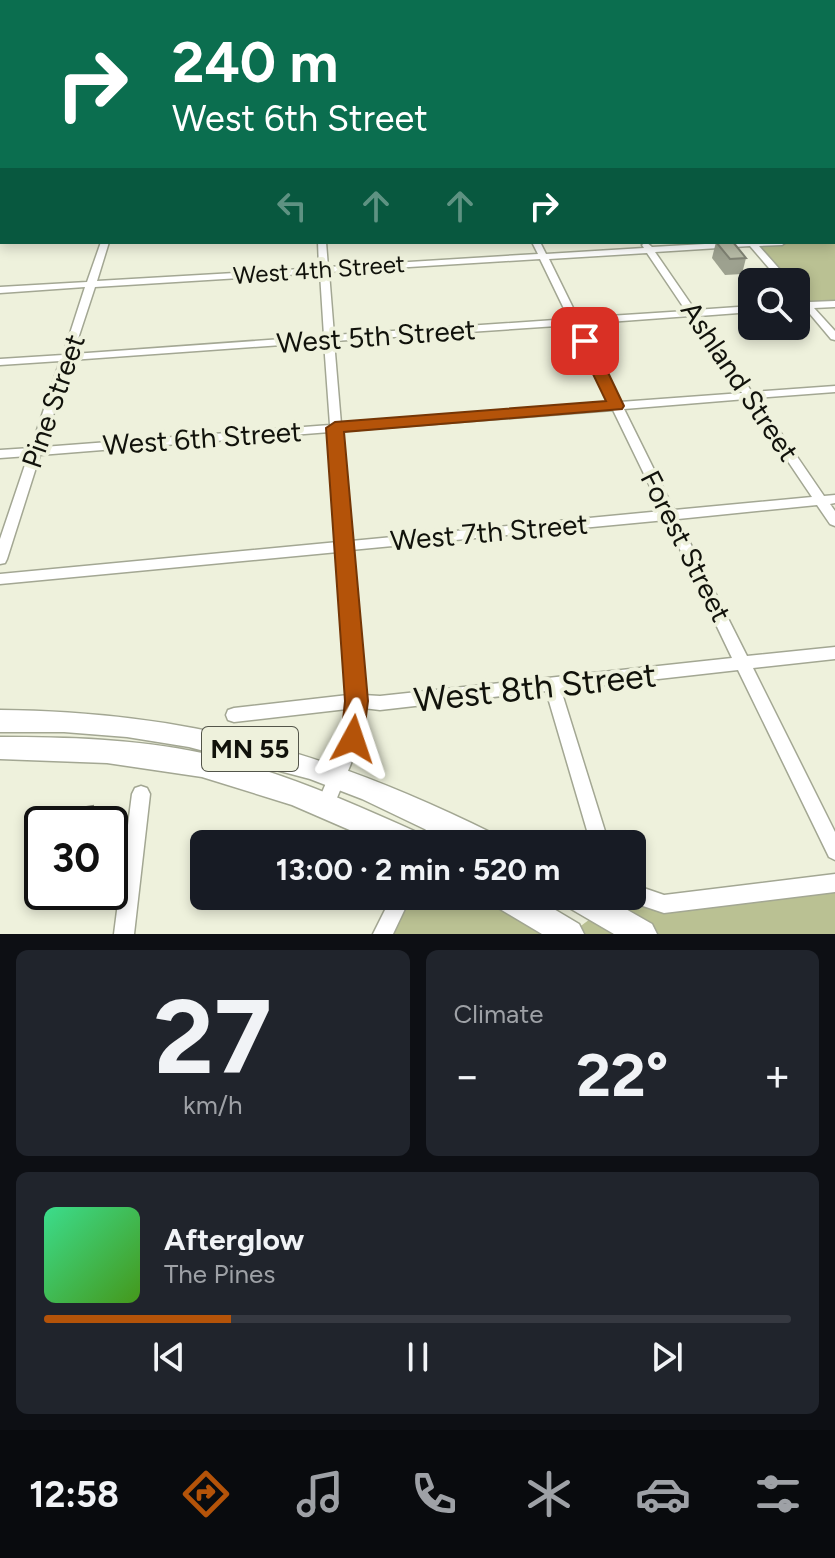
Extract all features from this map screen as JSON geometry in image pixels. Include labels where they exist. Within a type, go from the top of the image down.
[{"type":"highway","name":"MN 55","points":[[0,721],[95,723],[232,744],[338,775],[458,830]]},
{"type":"highway","name":"MN 55","points":[[0,748],[79,748],[173,759],[247,778],[326,804],[381,830]]},
{"type":"highway","points":[[529,910],[569,934]]},
{"type":"highway","points":[[600,910],[642,934]]},
{"type":"street","name":"Pine Street","points":[[0,559],[104,244]]},
{"type":"street","points":[[322,244],[356,701],[353,739],[326,804]]},
{"type":"street","name":"Forest Street","points":[[537,244],[835,851]]},
{"type":"street","name":"West 4th Street","points":[[0,290],[543,257],[647,246],[717,244]]},
{"type":"street","points":[[753,244],[774,268]]},
{"type":"street","name":"Ashland Street","points":[[647,246],[749,395],[828,500],[835,521]]},
{"type":"street","points":[[810,306],[835,304]]},
{"type":"street","name":"West 5th Street","points":[[0,362],[738,310]]},
{"type":"street","points":[[810,314],[835,337]]},
{"type":"street","name":"West 6th Street","points":[[0,454],[835,389]]},
{"type":"street","name":"West 7th Street","points":[[0,579],[828,500]]},
{"type":"street","name":"West 8th Street","points":[[234,715],[356,701],[380,703],[552,686],[835,653]]},
{"type":"street","points":[[552,686],[596,830]]},
{"type":"street","points":[[124,934],[141,794]]},
{"type":"street","points":[[434,830],[439,820]]},
{"type":"street","points":[[646,898],[664,904],[835,883]]},
{"type":"street","points":[[383,934],[395,910]]},
{"type":"shaded area","points":[[753,244],[835,244],[835,304],[810,306],[810,268],[774,268]]},
{"type":"shaded area","points":[[835,883],[835,934],[570,934],[602,910],[646,910],[646,901],[664,904]]},
{"type":"shaded area","points":[[395,910],[529,910],[569,934],[383,934]]},
{"type":"building","points":[[718,244],[735,244],[746,258],[730,259]]},
{"type":"route","points":[[353,739],[356,701],[335,428],[616,406],[585,341]]}]
